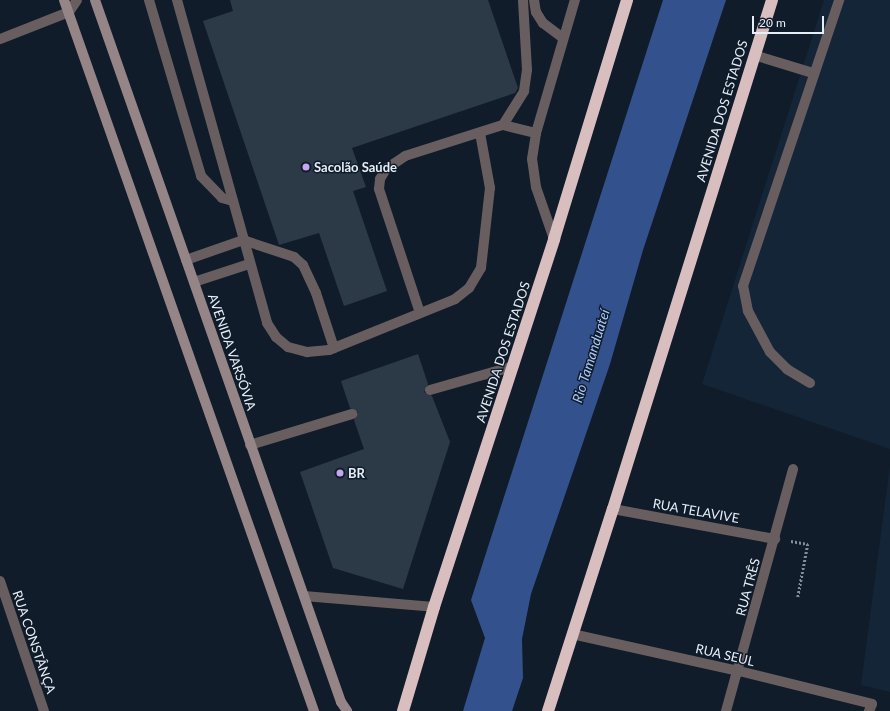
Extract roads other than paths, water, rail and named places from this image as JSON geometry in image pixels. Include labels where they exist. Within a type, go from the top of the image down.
[{"type":"highway","name":"AVENIDA DOS ESTADOS","points":[[403,711],[434,608],[514,366],[627,0]]},
{"type":"highway","name":"AVENIDA DOS ESTADOS","points":[[548,711],[613,509],[772,0]]},
{"type":"main road","points":[[64,0],[314,711]]},
{"type":"main road","name":"AVENIDA VARSÓVIA","points":[[95,0],[340,702],[347,711]]},
{"type":"street","points":[[0,39],[69,12],[77,0]]},
{"type":"street","points":[[149,0],[201,176],[222,198],[233,201]]},
{"type":"street","points":[[177,0],[249,264],[267,324],[276,337],[288,347],[307,352],[334,348],[455,299],[469,288],[482,268],[490,188],[480,133]]},
{"type":"street","points":[[503,125],[524,91],[527,70],[523,0]]},
{"type":"street","points":[[534,0],[536,12],[543,23],[563,38]]},
{"type":"street","points":[[554,239],[536,187],[532,159],[536,133],[575,0]]},
{"type":"street","points":[[810,383],[778,362],[770,352],[748,311],[743,286],[839,0]]},
{"type":"street","points":[[754,55],[813,74]]},
{"type":"street","points":[[420,314],[380,190],[380,179],[386,169],[405,156],[503,125],[536,133]]},
{"type":"street","points":[[186,260],[243,240],[294,257],[303,264],[316,293],[334,348]]},
{"type":"street","points":[[194,282],[249,264]]},
{"type":"street","points":[[430,390],[514,366]]},
{"type":"street","points":[[250,445],[352,414]]},
{"type":"street","name":"RUA TRÊS","points":[[726,711],[739,671],[793,469]]},
{"type":"street","name":"RUA TELAVIVE","points":[[613,509],[775,539]]},
{"type":"street","name":"RUA CONSTÂNÇA","points":[[0,581],[44,711]]},
{"type":"street","points":[[304,596],[434,608]]},
{"type":"street","name":"RUA SEUL","points":[[572,634],[739,671],[870,708]]},
{"type":"water","name":"Rio Tamanduateí","points":[[663,0],[726,0],[643,250],[610,364],[531,594],[522,639],[523,678],[512,711],[463,711],[485,638],[471,600]]},
{"type":"place","name":"Sacolão Saúde","points":[[306,167]]},
{"type":"place","name":"BR","points":[[340,473]]}]
